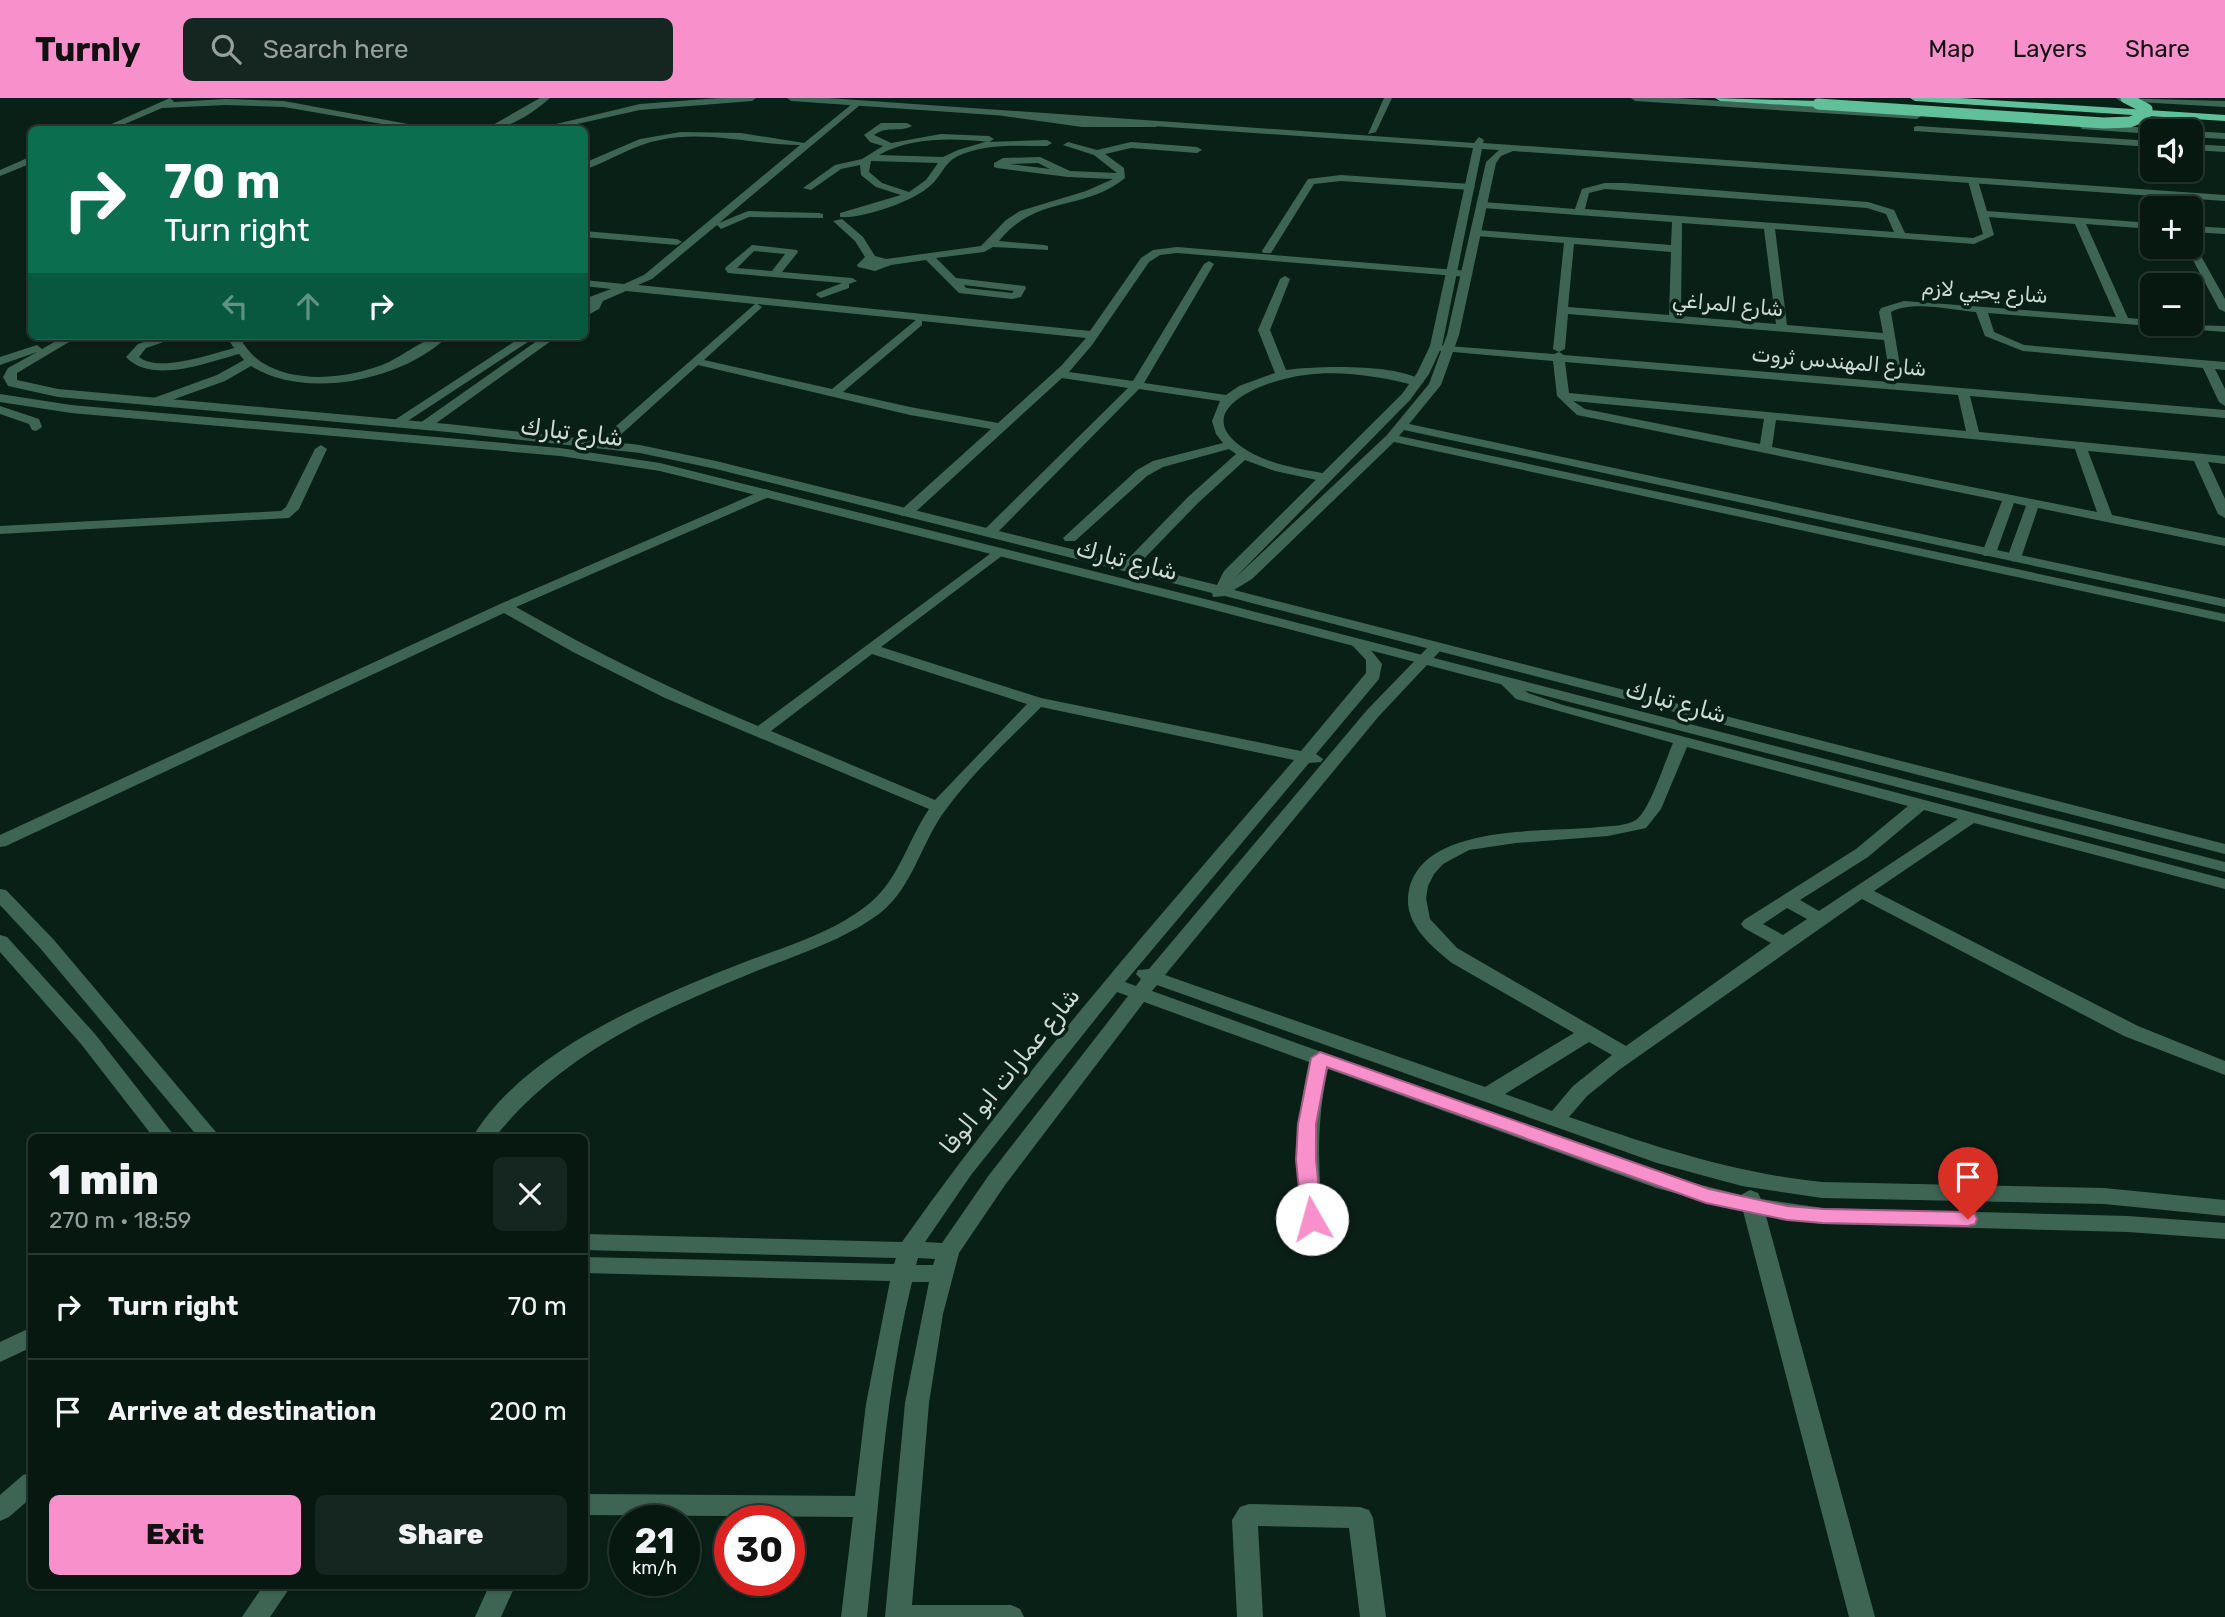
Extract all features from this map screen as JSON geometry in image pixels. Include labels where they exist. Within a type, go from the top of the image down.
[{"type":"highway","points":[[1720,98],[2104,123],[2130,122],[2146,116],[2147,109],[2126,98]]},
{"type":"highway","points":[[1915,98],[2225,118]]},
{"type":"highway","points":[[2029,98],[2225,110]]},
{"type":"street","points":[[112,126],[176,98]]},
{"type":"street","points":[[497,126],[546,98]]},
{"type":"street","points":[[640,107],[652,98]]},
{"type":"street","points":[[547,126],[640,107],[752,98]]},
{"type":"street","points":[[791,98],[1166,124],[1371,132],[1513,148],[1702,158],[1973,181],[2225,198]]},
{"type":"street","points":[[888,98],[1272,129],[2225,191]]},
{"type":"street","points":[[1371,132],[1388,98]]},
{"type":"street","points":[[1634,98],[2140,130]]},
{"type":"street","points":[[2120,98],[2225,104]]},
{"type":"street","points":[[160,106],[226,102],[297,105],[414,126]]},
{"type":"street","points":[[588,302],[648,277],[751,191],[845,102]]},
{"type":"street","points":[[625,286],[799,143],[857,103]]},
{"type":"street","points":[[1000,112],[1091,125],[1166,124]]},
{"type":"street","points":[[516,117],[533,122],[556,123]]},
{"type":"street","points":[[1065,122],[1070,125],[1065,140]]},
{"type":"street","points":[[892,146],[873,140],[869,135],[881,125],[907,126]]},
{"type":"street","points":[[866,160],[892,146],[943,138],[971,143],[1047,143],[1054,146],[1079,127],[1091,125]]},
{"type":"street","points":[[943,138],[955,129],[981,131]]},
{"type":"street","points":[[1917,129],[2140,143]]},
{"type":"street","points":[[588,165],[642,141],[663,136],[709,135],[799,143]]},
{"type":"street","points":[[2203,135],[2225,136]]},
{"type":"street","points":[[1065,140],[1116,164],[1122,176]]},
{"type":"street","points":[[841,218],[909,195],[928,183],[945,160],[971,143]]},
{"type":"street","points":[[1220,592],[1229,574],[1371,435],[1418,382],[1435,348],[1479,143]]},
{"type":"street","points":[[1097,153],[1131,145],[1198,150]]},
{"type":"street","points":[[1208,604],[1220,592],[1247,576],[1391,438],[1436,385],[1454,335],[1491,162],[1498,155],[1513,148]]},
{"type":"street","points":[[2203,148],[2225,149]]},
{"type":"street","points":[[866,160],[864,173],[870,179],[909,195]]},
{"type":"street","points":[[808,188],[838,167],[866,160],[945,160]]},
{"type":"street","points":[[1068,174],[1040,160],[997,163],[1002,167],[1068,174],[1122,176]]},
{"type":"street","points":[[0,173],[28,161]]},
{"type":"street","points":[[992,244],[1000,229],[1014,218],[1042,206],[1108,186],[1122,176]]},
{"type":"street","points":[[1267,251],[1311,181],[1341,178],[1470,187]]},
{"type":"street","points":[[1483,205],[1982,240],[1989,235],[1973,181]]},
{"type":"street","points":[[1579,212],[1585,191],[1605,186],[1624,186],[1868,205],[1890,212],[1901,236]]},
{"type":"street","points":[[751,191],[757,197],[750,206],[751,212]]},
{"type":"street","points":[[704,230],[726,225],[751,212],[820,216],[833,212],[859,239],[869,263],[880,267],[886,262],[975,251],[992,244],[1044,248]]},
{"type":"street","points":[[1983,214],[2140,225]]},
{"type":"street","points":[[1675,319],[1677,219]]},
{"type":"street","points":[[2079,220],[2124,321]]},
{"type":"street","points":[[1769,226],[1782,328]]},
{"type":"street","points":[[2203,230],[2225,231]]},
{"type":"street","points":[[1477,233],[1676,249]]},
{"type":"street","points":[[588,234],[677,242]]},
{"type":"street","points":[[1569,240],[1559,379],[1563,396],[1572,408],[1594,416],[2225,542]]},
{"type":"street","points":[[774,275],[793,252],[752,248],[730,269],[732,271],[848,284]]},
{"type":"street","points":[[906,513],[1055,378],[1091,339],[1142,264],[1157,252],[1177,250],[1295,256],[1469,270]]},
{"type":"street","points":[[929,257],[952,281],[966,292],[1015,296],[1021,288],[952,281]]},
{"type":"street","points":[[2199,259],[2221,293],[2225,309]]},
{"type":"street","points":[[837,297],[869,263]]},
{"type":"street","points":[[990,532],[1137,385],[1209,264]]},
{"type":"street","points":[[1282,376],[1264,330],[1285,279]]},
{"type":"street","points":[[588,283],[724,296],[918,323],[1091,339]]},
{"type":"street","points":[[821,295],[848,284]]},
{"type":"street","points":[[588,291],[603,296],[892,314],[1091,339]]},
{"type":"street","points":[[724,296],[752,293],[821,295],[876,306],[892,314]]},
{"type":"street","points":[[588,311],[603,296]]},
{"type":"street","name":"شارع يحيي لازم","points":[[1896,377],[1885,312],[1886,308],[1894,305],[2140,322]]},
{"type":"street","points":[[602,445],[756,307]]},
{"type":"street","points":[[1981,309],[1989,334],[2009,344],[2225,366]]},
{"type":"street","name":"شارع المراغي","points":[[1563,310],[1889,337]]},
{"type":"street","points":[[833,394],[918,323]]},
{"type":"street","points":[[2203,327],[2225,329]]},
{"type":"street","name":"شارع المهندس ثروت","points":[[1454,335],[1486,347]]},
{"type":"street","points":[[0,361],[61,340]]},
{"type":"street","name":"شارع تبارك","points":[[65,340],[12,371],[9,377],[12,383],[58,393],[559,439],[640,449],[716,465],[1128,567],[1429,654],[1507,682],[2225,867]]},
{"type":"street","points":[[162,340],[142,346],[132,357],[135,362],[173,366],[242,349]]},
{"type":"street","points":[[235,340],[252,361],[269,370],[310,379],[361,377],[394,365],[435,340]]},
{"type":"street","points":[[396,424],[535,340]]},
{"type":"street","points":[[424,426],[536,340]]},
{"type":"street","name":"شارع المهندس ثروت","points":[[1435,348],[1486,347],[1925,384],[2225,404]]},
{"type":"street","name":"شارع المهندس ثروت","points":[[1559,353],[1896,377],[1963,391],[2225,414]]},
{"type":"street","points":[[155,402],[221,378],[252,361]]},
{"type":"street","points":[[695,361],[833,394],[1002,427]]},
{"type":"street","points":[[2207,364],[2225,404]]},
{"type":"street","points":[[221,378],[269,370]]},
{"type":"street","points":[[1326,478],[1279,469],[1244,454],[1231,445],[1220,430],[1218,422],[1222,408],[1229,399],[1255,384],[1282,376],[1318,371],[1392,375],[1418,382]]},
{"type":"street","points":[[1035,379],[1055,378],[1137,385],[1229,399]]},
{"type":"street","points":[[192,406],[201,386]]},
{"type":"street","points":[[1963,391],[1973,435]]},
{"type":"street","points":[[1563,396],[2225,460]]},
{"type":"street","name":"شارع تبارك","points":[[0,398],[71,409],[545,451],[660,467],[1358,643],[1429,654],[1808,740],[2225,849]]},
{"type":"street","points":[[0,410],[35,422],[36,426]]},
{"type":"street","points":[[272,426],[287,414]]},
{"type":"street","points":[[1765,449],[1771,416]]},
{"type":"street","points":[[1403,426],[2014,558],[2206,606],[2225,618]]},
{"type":"street","points":[[434,441],[448,428]]},
{"type":"street","points":[[1391,438],[2206,606],[2225,603]]},
{"type":"street","points":[[545,451],[559,439]]},
{"type":"street","points":[[1070,538],[1142,473],[1158,464],[1231,445]]},
{"type":"street","points":[[2080,446],[2105,518]]},
{"type":"street","points":[[0,530],[284,515],[292,509],[321,449]]},
{"type":"street","points":[[1128,567],[1193,500],[1244,454]]},
{"type":"street","points":[[2199,457],[2225,514]]},
{"type":"street","points":[[0,842],[505,607],[766,494]]},
{"type":"street","points":[[1989,553],[2009,499]]},
{"type":"street","points":[[2014,558],[2033,504]]},
{"type":"street","points":[[0,522],[292,509]]},
{"type":"street","points":[[1042,562],[1057,549]]},
{"type":"street","points":[[758,733],[998,552]]},
{"type":"street","points":[[505,607],[620,670],[758,733],[939,807]]},
{"type":"street","name":"شارع عمارات ابو الوفا","points":[[854,1617],[864,1507],[878,1404],[901,1272],[909,1250],[964,1170],[1119,976],[1376,670],[1375,660],[1358,643]]},
{"type":"street","points":[[869,648],[1038,702],[1332,762]]},
{"type":"street","points":[[1011,1617],[898,1616],[917,1404],[940,1274],[948,1251],[997,1180],[1147,985],[1373,713],[1429,654]]},
{"type":"street","points":[[1507,682],[1516,692],[1533,700],[2225,884]]},
{"type":"street","points":[[485,1134],[514,1100],[549,1069],[581,1046],[706,985],[827,935],[877,907],[904,870],[939,807],[964,777],[1038,702]]},
{"type":"street","points":[[1627,1055],[1459,959],[1434,940],[1419,917],[1416,896],[1422,876],[1437,859],[1464,846],[1586,834],[1629,828],[1643,823],[1653,808],[1666,772],[1682,741]]},
{"type":"street","points":[[1784,943],[1750,924],[1862,853],[1922,803]]},
{"type":"street","points":[[1556,1119],[1580,1091],[1627,1055],[1784,943],[1972,817]]},
{"type":"street","points":[[1863,892],[2131,1031],[2225,1068]]},
{"type":"street","points":[[0,894],[47,944],[208,1134]]},
{"type":"street","points":[[1788,901],[1819,919]]},
{"type":"street","points":[[0,941],[88,1039],[163,1134]]},
{"type":"street","points":[[1119,976],[1147,985],[1488,1095],[1664,1158],[1746,1181],[1831,1190],[2104,1196],[2221,1208],[2225,1231],[2114,1223],[1823,1216],[1752,1206],[1664,1183],[1320,1058],[1147,985]]},
{"type":"street","points":[[1488,1095],[1588,1034]]},
{"type":"street","points":[[1315,1241],[1306,1148],[1312,1090],[1320,1058]]},
{"type":"street","points":[[1746,1181],[1863,1617]]},
{"type":"street","points":[[588,1242],[826,1260],[901,1272],[940,1274]]},
{"type":"street","points":[[588,1265],[826,1260],[909,1250],[948,1251]]},
{"type":"street","points":[[0,1353],[28,1338]]},
{"type":"street","points":[[0,1510],[28,1486]]},
{"type":"street","points":[[588,1504],[864,1507]]},
{"type":"street","points":[[1250,1617],[1245,1520],[1249,1515],[1360,1518],[1373,1617]]},
{"type":"street","points":[[255,1617],[276,1589]]},
{"type":"street","points":[[488,1617],[501,1589]]},
{"type":"route","points":[[1312,1219],[1306,1160],[1307,1124],[1320,1058],[1706,1196],[1787,1213],[1871,1218],[1968,1219]]}]
